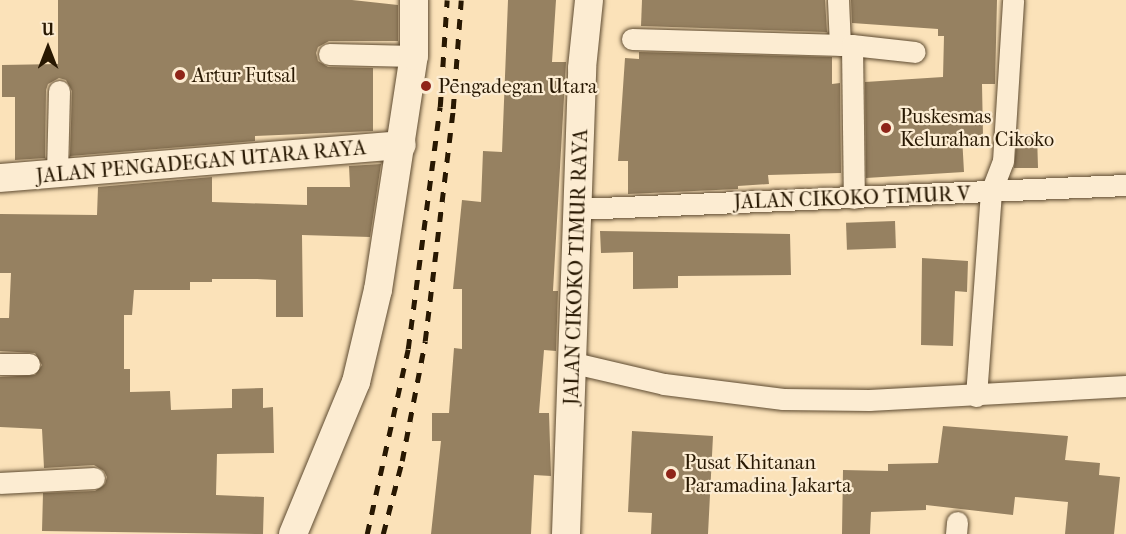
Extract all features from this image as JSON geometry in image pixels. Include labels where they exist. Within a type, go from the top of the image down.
[{"type":"street","points":[[293,534],[356,382],[378,290],[402,146],[414,56],[414,0]]},
{"type":"street","name":"JALAN CIKOKO TIMUR RAYA","points":[[566,534],[578,209],[589,0]]},
{"type":"street","points":[[838,0],[846,45],[854,198]]},
{"type":"street","points":[[976,396],[991,192],[1003,160],[1013,0]]},
{"type":"street","points":[[632,39],[846,45],[915,52]]},
{"type":"street","points":[[329,54],[414,56]]},
{"type":"street","points":[[57,173],[60,91]]},
{"type":"street","name":"JALAN PENGADEGAN UTARA RAYA","points":[[0,178],[402,146]]},
{"type":"street","name":"JALAN CIKOKO TIMUR V","points":[[578,209],[1126,185]]},
{"type":"street","points":[[574,363],[664,384],[783,399],[869,400],[976,396],[1126,386]]},
{"type":"street","points":[[0,364],[29,364]]},
{"type":"street","points":[[0,483],[94,478]]},
{"type":"building","points":[[58,0],[352,0],[398,5],[398,41],[329,41],[318,47],[316,53],[318,61],[328,67],[373,68],[373,131],[255,136],[255,141],[70,156],[72,91],[66,80],[59,78],[48,84],[46,90],[45,158],[15,160],[15,97],[2,97],[2,65],[58,64]]},
{"type":"building","points":[[508,0],[556,0],[552,62],[566,62],[553,291],[558,291],[556,351],[544,350],[539,413],[549,413],[551,476],[534,475],[531,534],[431,534],[441,441],[432,441],[432,413],[449,413],[454,348],[462,349],[462,289],[453,289],[462,200],[481,202],[483,151],[502,152]]},
{"type":"building","points":[[642,0],[825,0],[827,32],[641,26]]},
{"type":"building","points":[[851,0],[997,0],[995,84],[982,84],[983,136],[962,136],[964,172],[866,178],[865,82],[943,77],[944,36],[938,36],[938,29],[852,23]]},
{"type":"building","points":[[639,52],[832,57],[832,84],[840,83],[841,173],[768,175],[769,184],[738,186],[738,189],[628,194],[628,161],[618,161],[625,58],[639,59]]},
{"type":"building","points":[[1037,134],[1038,168],[1014,168],[1017,135]]},
{"type":"building","points":[[381,164],[370,237],[302,235],[303,317],[276,317],[276,280],[257,279],[212,279],[212,282],[190,282],[190,290],[134,290],[132,315],[124,315],[124,369],[130,369],[130,392],[170,391],[171,410],[232,408],[232,389],[263,388],[263,408],[273,407],[274,453],[217,454],[216,495],[264,497],[263,534],[42,531],[43,493],[95,491],[105,484],[107,477],[104,471],[94,465],[44,468],[42,429],[0,427],[0,377],[35,375],[42,365],[35,353],[0,351],[0,318],[9,318],[11,273],[0,273],[0,214],[97,215],[98,187],[212,177],[212,202],[307,205],[307,187],[350,187],[349,166]]},
{"type":"building","points":[[895,221],[896,248],[847,250],[846,223]]},
{"type":"building","points":[[600,231],[790,234],[791,275],[678,276],[678,288],[633,289],[633,252],[601,253]]},
{"type":"building","points":[[922,258],[968,261],[967,292],[955,291],[953,346],[921,345]]},
{"type":"building","points":[[943,426],[1068,436],[1065,460],[1100,463],[1099,475],[1120,477],[1114,534],[1065,534],[1068,502],[1015,497],[1013,515],[926,505],[926,510],[871,512],[870,534],[842,534],[843,470],[888,471],[888,464],[938,463]]},
{"type":"building","name":"Pusat Khitanan Paramadina Jakarta","points":[[632,431],[713,436],[708,534],[651,534],[652,513],[628,512]]},
{"type":"railway","points":[[367,534],[408,349],[440,107],[447,0]]},
{"type":"railway","points":[[383,534],[402,461],[425,341],[453,109],[461,0]]},
{"type":"place","name":"Artur Futsal","points":[[180,75]]},
{"type":"place","name":"Pengadegan Utara","points":[[426,86]]},
{"type":"place","name":"Puskesmas Kelurahan Cikoko","points":[[886,128]]},
{"type":"place","name":"Pusat Khitanan Paramadina Jakarta","points":[[671,474]]}]
